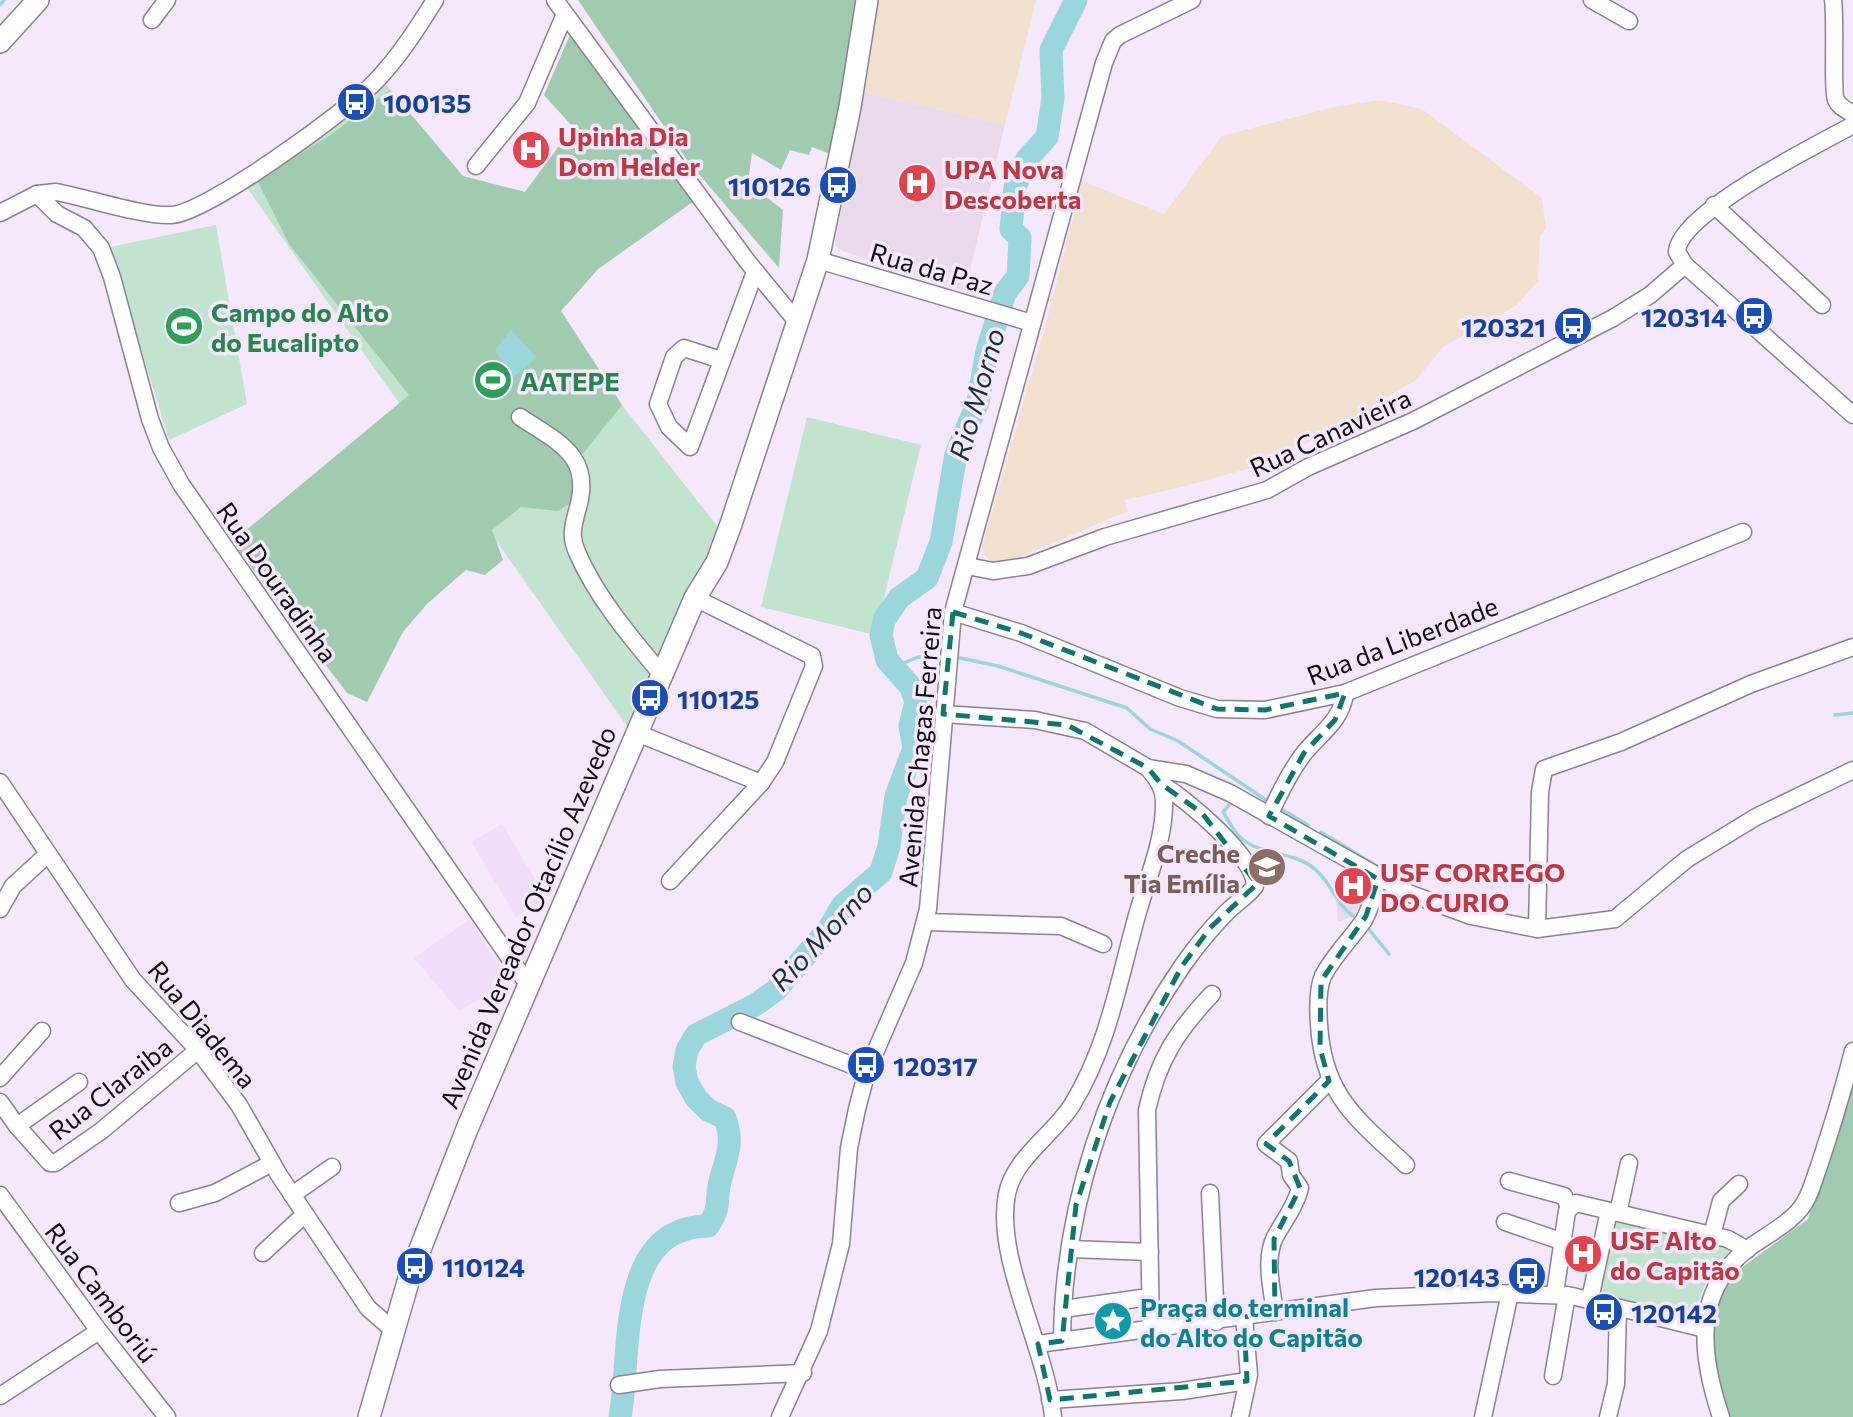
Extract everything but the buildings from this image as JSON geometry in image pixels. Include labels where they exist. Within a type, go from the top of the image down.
[{"type":"main road","points":[[0,42],[38,0]]},
{"type":"main road","name":"Avenida Vereador Otacílio Azevedo","points":[[369,1417],[392,1329],[467,1129],[695,598],[717,562],[818,260],[850,107],[867,0]]},
{"type":"street","points":[[152,20],[167,0]]},
{"type":"street","points":[[0,213],[37,194],[56,192],[172,215],[193,210],[303,140],[374,83],[402,50],[435,0]]},
{"type":"street","name":"Avenida Chagas Ferreira","points":[[780,1417],[803,1373],[819,1331],[841,1244],[849,1149],[865,1071],[909,974],[926,922],[953,612],[967,566],[1026,321],[1113,41],[1134,27],[1162,17],[1192,0]]},
{"type":"street","points":[[1592,0],[1616,6],[1629,21]]},
{"type":"street","points":[[1833,0],[1836,35],[1834,94],[1842,107],[1853,114]]},
{"type":"street","points":[[475,166],[527,103],[560,7]]},
{"type":"street","points":[[560,7],[755,272],[798,323]]},
{"type":"street","points":[[1853,125],[1714,205],[1677,246],[1679,258],[1685,265],[1853,415]]},
{"type":"street","name":"Rua Douradinha","points":[[37,194],[57,214],[84,228],[101,248],[113,277],[150,419],[161,448],[181,484],[527,984]]},
{"type":"street","points":[[1714,205],[1822,305]]},
{"type":"street","name":"Rua da Paz","points":[[818,260],[1026,321]]},
{"type":"street","name":"Rua Canavieira","points":[[967,566],[993,571],[1028,566],[1105,537],[1266,490],[1308,467],[1413,421],[1613,318],[1650,295],[1685,265]]},
{"type":"street","points":[[721,360],[684,348],[674,357],[658,404],[669,427],[690,447],[755,272]]},
{"type":"street","points":[[520,417],[567,449],[581,467],[582,487],[572,526],[577,552],[635,643],[663,676]]},
{"type":"street","name":"Rua da Liberdade","points":[[953,612],[1021,632],[1180,698],[1217,709],[1265,710],[1345,693],[1743,533]]},
{"type":"street","points":[[670,881],[761,783],[775,762],[814,666],[812,656],[695,598]]},
{"type":"street","points":[[1537,929],[1540,792],[1544,769],[1621,742],[1751,684],[1853,648]]},
{"type":"street","points":[[1269,816],[1284,783],[1304,753],[1335,720],[1343,707],[1345,693]]},
{"type":"street","points":[[943,714],[1062,724],[1085,731],[1149,768],[1186,774],[1230,793],[1378,879],[1471,916],[1537,929],[1615,919],[1687,859],[1756,817],[1853,770]]},
{"type":"street","points":[[638,733],[761,783]]},
{"type":"street","points":[[1062,1341],[1070,1249],[1088,1160],[1110,1102],[1150,1017],[1210,928],[1255,886],[1251,871],[1202,813],[1161,784],[1149,768]]},
{"type":"street","name":"Rua Diadema","points":[[0,782],[133,980],[198,1050],[239,1105],[304,1214],[368,1308],[392,1329]]},
{"type":"street","points":[[1053,1417],[1038,1344],[1016,1277],[1008,1239],[1007,1194],[1014,1175],[1073,1104],[1091,1068],[1117,999],[1135,922],[1161,832],[1164,799],[1161,784]]},
{"type":"street","points":[[0,909],[13,886],[48,854]]},
{"type":"street","points":[[1378,879],[1366,916],[1347,938],[1321,981],[1318,1010],[1320,1048],[1329,1081],[1337,1096],[1406,1166]]},
{"type":"street","points":[[926,922],[1061,926],[1103,944]]},
{"type":"street","points":[[1151,1331],[1147,1110],[1153,1081],[1181,1027],[1212,994]]},
{"type":"street","points":[[740,1022],[865,1071]]},
{"type":"street","points":[[0,1078],[41,1031]]},
{"type":"street","name":"Rua Claraiba","points":[[17,1126],[52,1163],[101,1131],[198,1050]]},
{"type":"street","points":[[1721,1417],[1707,1367],[1705,1329],[1720,1276],[1747,1250],[1800,1211],[1807,1200],[1853,1051]]},
{"type":"street","points":[[1275,1312],[1271,1286],[1274,1239],[1295,1206],[1300,1188],[1291,1174],[1289,1161],[1266,1144],[1329,1081]]},
{"type":"street","points":[[0,1102],[17,1126],[79,1082]]},
{"type":"street","points":[[179,1203],[215,1193],[272,1163]]},
{"type":"street","points":[[1590,1299],[1629,1163]]},
{"type":"street","points":[[292,1195],[332,1167]]},
{"type":"street","points":[[1508,1181],[1564,1196],[1572,1205],[1728,1239],[1747,1250]]},
{"type":"street","points":[[1712,1235],[1721,1201],[1739,1184]]},
{"type":"street","points":[[1210,1193],[1216,1322]]},
{"type":"street","name":"Rua Camboriú","points":[[0,1195],[99,1331],[167,1417]]},
{"type":"street","points":[[1553,1376],[1561,1294],[1561,1241],[1572,1205]]},
{"type":"street","points":[[263,1253],[304,1214]]},
{"type":"street","points":[[1506,1223],[1561,1241]]},
{"type":"street","points":[[1070,1249],[1150,1252]]},
{"type":"street","points":[[1038,1344],[1151,1331],[1376,1298],[1510,1293],[1561,1294],[1590,1299],[1618,1309],[1705,1329]]},
{"type":"street","points":[[1483,1417],[1510,1293]]},
{"type":"street","points":[[1063,1309],[1149,1297]]},
{"type":"street","points":[[1608,1417],[1615,1396],[1618,1309]]},
{"type":"street","points":[[1236,1416],[1247,1381],[1250,1358],[1244,1317]]},
{"type":"street","points":[[0,1396],[99,1331]]},
{"type":"street","points":[[619,1385],[660,1379],[803,1373]]},
{"type":"street","points":[[1050,1400],[1182,1391],[1247,1381]]},
{"type":"highlighted area","points":[[953,612],[1021,633],[1217,709],[1265,710],[1345,693],[1335,720],[1304,753],[1269,816],[1378,879],[1366,916],[1321,981],[1320,1048],[1329,1081],[1266,1144],[1289,1161],[1300,1188],[1274,1239],[1275,1312],[1244,1317],[1247,1381],[1050,1400],[1038,1344],[1062,1341],[1076,1205],[1110,1102],[1182,966],[1210,928],[1257,884],[1202,813],[1161,784],[1148,768],[1067,725],[943,714]]},
{"type":"shaded area","points":[[578,0],[862,0],[833,155],[812,147],[809,155],[790,150],[781,170],[752,153],[748,183],[783,210],[779,268],[687,160]]},
{"type":"shaded area","points":[[876,0],[1036,0],[1005,125],[862,92]]},
{"type":"shaded area","name":"AATEPE","points":[[570,35],[694,201],[598,269],[561,311],[622,405],[721,531],[629,729],[245,185],[384,82],[463,176],[525,192],[573,127],[544,95]]},
{"type":"shaded area","name":"AATEPE","points":[[570,35],[694,201],[598,269],[561,311],[622,405],[577,461],[574,501],[558,511],[521,507],[492,530],[503,560],[485,575],[466,570],[427,604],[403,632],[367,702],[347,693],[232,542],[409,395],[289,244],[257,180],[329,136],[390,90],[463,176],[525,192],[573,127],[544,95]]},
{"type":"shaded area","name":"UPA Nova Descoberta","points":[[862,92],[1005,125],[965,291],[842,251],[835,245]]},
{"type":"shaded area","points":[[1380,100],[1422,109],[1542,198],[1546,229],[1540,236],[1538,281],[1517,305],[1443,347],[1415,381],[1276,461],[1125,500],[1128,511],[1010,561],[991,561],[984,555],[982,546],[1045,327],[1082,181],[1164,214],[1222,136],[1334,107]]},
{"type":"shaded area","name":"Campo do Alto do Eucalipto","points":[[216,225],[247,404],[169,440],[110,247]]},
{"type":"shaded area","points":[[511,330],[537,357],[514,377],[495,350]]},
{"type":"shaded area","points":[[807,417],[921,445],[875,635],[761,607]]},
{"type":"shaded area","points":[[502,824],[546,898],[516,917],[471,842]]},
{"type":"shaded area","name":"USF CORREGO DO CURIO","points":[[1347,865],[1370,877],[1355,915],[1338,922],[1336,896]]},
{"type":"shaded area","points":[[470,919],[502,969],[488,994],[459,1011],[414,958]]},
{"type":"shaded area","points":[[1853,1053],[1853,1417],[1719,1417],[1701,1347],[1717,1286],[1808,1219]]},
{"type":"shaded area","points":[[1616,1220],[1714,1240],[1737,1253],[1709,1274],[1692,1318],[1601,1294],[1599,1291]]},
{"type":"waterway","points":[[0,5],[4,0]]},
{"type":"waterway","name":"Rio Morno","points":[[620,1417],[629,1329],[642,1270],[657,1247],[678,1232],[708,1226],[717,1207],[719,1185],[729,1149],[725,1118],[708,1110],[696,1098],[687,1082],[684,1067],[687,1050],[696,1035],[755,1005],[776,990],[830,927],[842,906],[881,872],[889,846],[896,796],[914,748],[910,726],[916,702],[911,687],[887,660],[881,635],[884,620],[899,598],[927,578],[941,542],[956,454],[978,402],[987,351],[1005,293],[1018,276],[1020,238],[1011,229],[1015,187],[1027,159],[1047,137],[1053,98],[1051,50],[1076,0]]},
{"type":"waterway","points":[[894,667],[918,657],[940,658]]},
{"type":"waterway","points":[[960,658],[998,666],[1127,708],[1150,729],[1178,741],[1266,800]]},
{"type":"waterway","points":[[1835,715],[1853,713]]},
{"type":"waterway","points":[[1229,805],[1223,812],[1239,836],[1259,848],[1308,864],[1316,870],[1342,906],[1353,916]]},
{"type":"waterway","points":[[1283,810],[1308,825]]},
{"type":"waterway","points":[[1321,832],[1403,882]]},
{"type":"waterway","points":[[1367,927],[1389,954]]},
{"type":"place","name":"100135","points":[[356,102]]},
{"type":"place","name":"Upinha Dia Dom Helder","points":[[531,150]]},
{"type":"place","name":"UPA Nova Descoberta","points":[[917,183]]},
{"type":"place","name":"110126","points":[[838,185]]},
{"type":"place","name":"120314","points":[[1754,316]]},
{"type":"place","name":"Campo do Alto do Eucalipto","points":[[184,326]]},
{"type":"place","name":"120321","points":[[1573,326]]},
{"type":"place","name":"AATEPE","points":[[493,380]]},
{"type":"place","name":"110125","points":[[650,698]]},
{"type":"place","name":"Creche Tia Emília","points":[[1267,867]]},
{"type":"place","name":"USF CORREGO DO CURIO","points":[[1353,886]]},
{"type":"place","name":"120317","points":[[866,1065]]},
{"type":"place","name":"USF Alto do Capitão","points":[[1583,1254]]},
{"type":"place","name":"110124","points":[[415,1266]]},
{"type":"place","name":"120143","points":[[1527,1276]]},
{"type":"place","name":"120142","points":[[1604,1312]]},
{"type":"place","name":"Praça do terminal do Alto do Capitão","points":[[1113,1321]]}]
